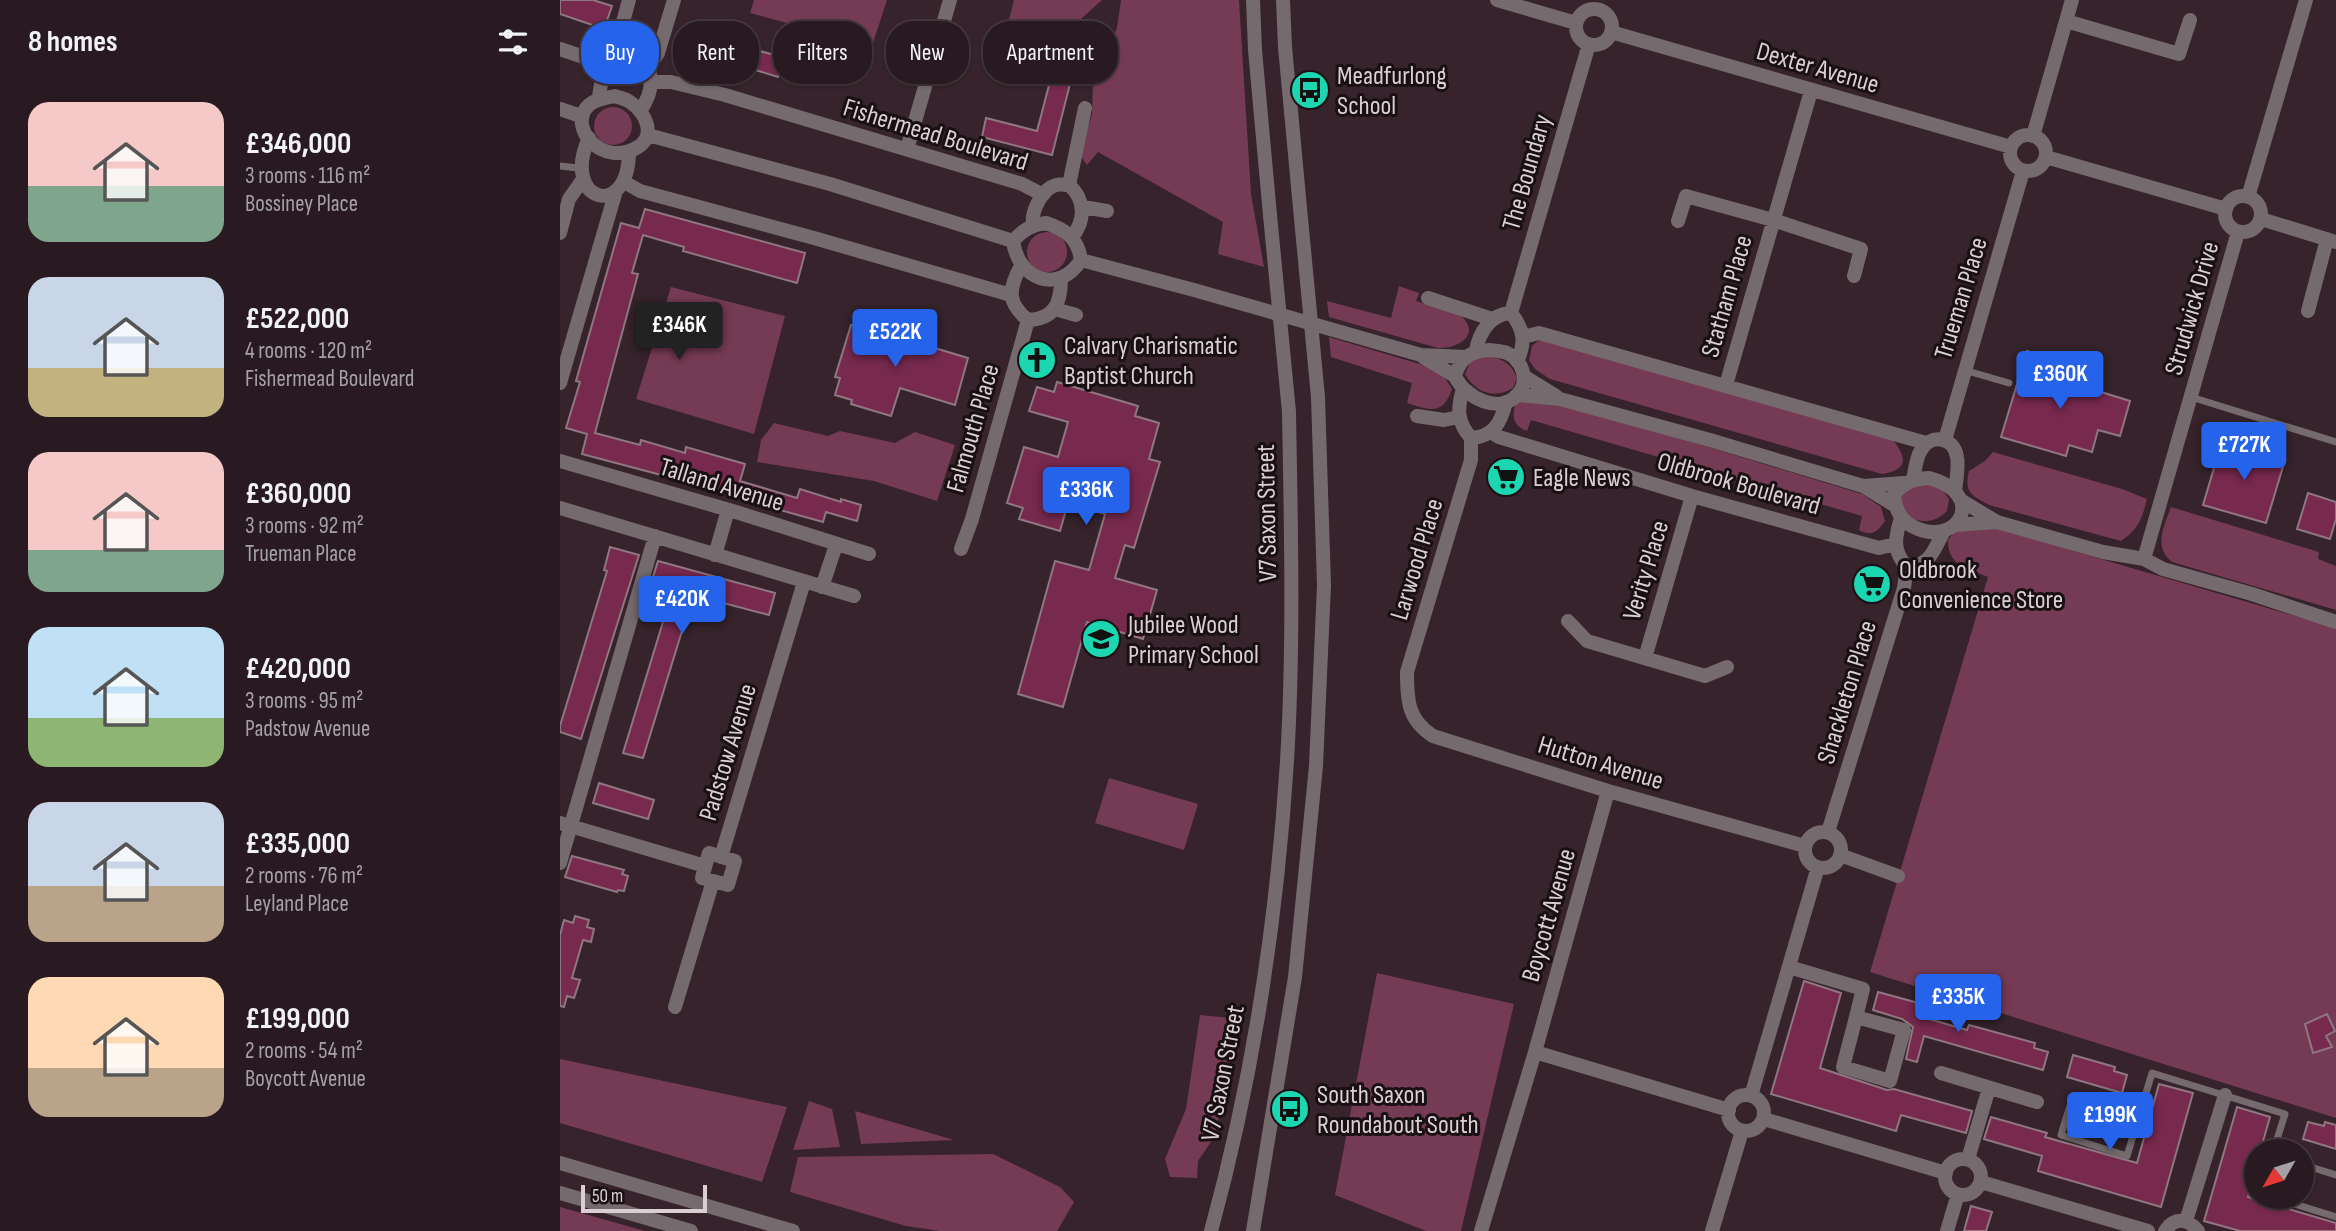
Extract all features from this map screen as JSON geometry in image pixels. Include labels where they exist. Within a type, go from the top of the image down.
[{"type":"street","points":[[623,21],[629,0]]},
{"type":"street","points":[[659,47],[674,0]]},
{"type":"street","points":[[907,149],[950,0]]},
{"type":"street","name":"V7 Saxon Street","points":[[1212,1231],[1243,1101],[1265,972],[1287,761],[1292,587],[1289,412],[1255,50],[1253,0]]},
{"type":"street","name":"V7 Saxon Street","points":[[1254,1231],[1296,977],[1317,766],[1324,585],[1318,397],[1283,0]]},
{"type":"street","points":[[1497,0],[1576,23]]},
{"type":"street","points":[[2033,136],[2072,0]]},
{"type":"street","points":[[2248,197],[2306,0]]},
{"type":"street","points":[[1600,5],[1610,18],[1611,32],[1600,44],[1589,44],[1577,34],[1576,23],[1582,13],[1600,5]]},
{"type":"street","points":[[2066,21],[2179,54],[2190,20]]},
{"type":"street","name":"Dexter Avenue","points":[[1611,32],[2011,147]]},
{"type":"street","name":"The Boundary","points":[[1511,313],[1589,44]]},
{"type":"street","points":[[560,49],[581,54]]},
{"type":"street","name":"Fishermead Boulevard","points":[[659,82],[671,82],[725,95],[1022,184],[1043,195]]},
{"type":"street","points":[[600,99],[601,84]]},
{"type":"street","points":[[640,111],[648,100],[651,84]]},
{"type":"street","name":"Statham Place","points":[[1726,385],[1811,91]]},
{"type":"street","points":[[615,96],[629,101],[640,111],[648,123],[648,135],[642,144],[629,152],[613,154],[599,150],[582,127],[581,116],[589,105],[600,99],[615,96]]},
{"type":"street","points":[[1069,185],[1085,108]]},
{"type":"street","points":[[560,109],[581,116]]},
{"type":"street","points":[[648,135],[830,184],[1013,241]]},
{"type":"street","points":[[2033,136],[2042,141],[2046,157],[2039,167],[2023,171],[2010,159],[2011,147],[2018,138],[2033,136]]},
{"type":"street","points":[[560,233],[579,175],[581,152],[589,138]]},
{"type":"street","points":[[560,383],[619,188],[629,166],[629,152]]},
{"type":"street","points":[[2046,157],[2226,209]]},
{"type":"street","name":"Trueman Place","points":[[1945,439],[2023,171]]},
{"type":"street","points":[[579,175],[588,191],[602,196],[619,188],[640,191],[1011,295]]},
{"type":"street","points":[[1033,225],[1032,215],[1043,195],[1055,185],[1069,185],[1077,192],[1083,207],[1080,228],[1072,237]]},
{"type":"street","name":"Statham Place","points":[[1678,221],[1686,196],[1773,220],[1861,249],[1854,276]]},
{"type":"street","points":[[2248,197],[2258,203],[2261,219],[2250,232],[2238,232],[2229,226],[2226,209],[2232,200],[2248,197]]},
{"type":"street","points":[[1083,207],[1107,211]]},
{"type":"street","points":[[2261,219],[2331,241],[2308,311]]},
{"type":"street","points":[[1046,223],[1062,228],[1072,237],[1079,246],[1081,260],[1073,272],[1061,278],[1033,276],[1021,266],[1015,255],[1013,241],[1022,231],[1033,225],[1046,223]]},
{"type":"street","name":"Strudwick Drive","points":[[2144,559],[2238,232]]},
{"type":"street","points":[[1081,260],[1421,355],[1455,376],[1463,389],[1459,402],[1459,417],[1461,427],[1471,438],[1483,437],[1491,432],[1525,377],[1517,361],[1506,353],[1421,355]]},
{"type":"street","points":[[1021,266],[1015,276],[1011,295],[1015,310],[1028,320],[1043,320],[1055,309],[1061,291],[1061,278]]},
{"type":"street","points":[[1428,298],[1492,319]]},
{"type":"street","points":[[1055,309],[1076,315]]},
{"type":"street","points":[[1455,376],[1458,365],[1471,354],[1492,319],[1501,314],[1511,313],[1521,325],[1522,352],[1517,361]]},
{"type":"street","name":"Falmouth Place","points":[[961,549],[972,519],[1028,320]]},
{"type":"street","points":[[1523,337],[1539,332],[1926,443]]},
{"type":"street","name":"Oldbrook Boulevard","points":[[1525,377],[1560,399]]},
{"type":"street","name":"Oldbrook Boulevard","points":[[1463,389],[1478,400],[1490,403],[1512,398],[1560,399],[1863,486],[1920,530],[1933,532],[1997,522]]},
{"type":"street","points":[[1417,415],[1444,420],[1459,417]]},
{"type":"street","name":"Oldbrook Boulevard","points":[[1491,432],[1499,437],[1692,496],[1880,548],[1895,544]]},
{"type":"street","name":"Larwood Place","points":[[1407,695],[1406,672],[1471,460],[1471,438]]},
{"type":"street","points":[[1945,439],[1952,445],[1957,456],[1959,496],[1963,514],[1949,528],[1929,558],[1919,566],[1907,566],[1896,554],[1898,512],[1894,494],[1908,481],[1926,443],[1945,439]]},
{"type":"street","name":"Talland Avenue","points":[[560,461],[869,554]]},
{"type":"street","name":"Oldbrook Boulevard","points":[[1863,486],[1929,478],[1943,482],[1997,522],[2103,552],[2144,559],[2163,569],[2252,594],[2336,622]]},
{"type":"street","name":"Verity Place","points":[[1644,658],[1692,496]]},
{"type":"street","points":[[560,508],[854,596]]},
{"type":"street","points":[[715,555],[728,510]]},
{"type":"street","points":[[560,863],[565,825],[655,536]]},
{"type":"street","points":[[822,587],[836,545]]},
{"type":"street","name":"Shackleton Place","points":[[1828,832],[1904,588],[1907,566]]},
{"type":"street","name":"Padstow Avenue","points":[[721,856],[804,582]]},
{"type":"street","name":"Verity Place","points":[[1568,621],[1587,641],[1704,677],[1727,667]]},
{"type":"street","name":"Hutton Avenue","points":[[1407,695],[1412,716],[1420,728],[1433,736],[1608,791],[1805,846]]},
{"type":"street","name":"Boycott Avenue","points":[[1481,1231],[1535,1052],[1608,791]]},
{"type":"street","points":[[565,825],[705,866],[702,878],[713,881],[675,1007]]},
{"type":"street","points":[[1828,832],[1839,841],[1840,855],[1830,866],[1818,867],[1807,859],[1805,846],[1813,834],[1828,832]]},
{"type":"street","name":"Padstow Avenue","points":[[705,866],[709,853],[735,860],[728,885],[713,881]]},
{"type":"street","points":[[1840,855],[1898,876]]},
{"type":"street","points":[[1751,1096],[1818,867]]},
{"type":"street","points":[[1789,967],[1863,989],[1843,1067],[1890,1081],[1904,1030],[1856,1017]]},
{"type":"street","points":[[1535,1052],[1729,1110]]},
{"type":"street","points":[[1941,1073],[2037,1102]]},
{"type":"street","points":[[1968,1159],[1989,1088]]},
{"type":"street","points":[[2165,1231],[2172,1223],[2192,1226],[2225,1095]]},
{"type":"street","points":[[1751,1096],[1762,1105],[1764,1119],[1755,1129],[1742,1131],[1731,1123],[1729,1110],[1737,1098],[1751,1096]]},
{"type":"street","points":[[1764,1119],[1946,1173]]},
{"type":"street","points":[[1712,1231],[1742,1131]]},
{"type":"street","points":[[1968,1159],[1978,1166],[1980,1182],[1970,1194],[1958,1194],[1948,1186],[1946,1173],[1954,1161],[1968,1159]]},
{"type":"street","points":[[560,1163],[793,1231]]},
{"type":"street","points":[[1980,1182],[2148,1231]]},
{"type":"street","points":[[560,1193],[691,1231]]},
{"type":"street","points":[[1947,1231],[1958,1194]]},
{"type":"lane","points":[[560,166],[579,175]]},
{"type":"lane","points":[[1964,370],[2010,383]]},
{"type":"lane","points":[[2191,397],[2336,442]]},
{"type":"lane","points":[[2138,1119],[2072,1099],[2061,1135],[2127,1156],[2152,1073],[2284,1114],[2277,1139]]},
{"type":"lane","points":[[2314,1168],[2336,1175]]},
{"type":"lane","points":[[2310,1209],[2336,1217]]},
{"type":"shaded area","points":[[754,0],[887,0],[872,46],[872,21],[780,21],[750,13]]},
{"type":"shaded area","points":[[1014,0],[1102,0],[1079,21],[1009,21]]},
{"type":"shaded area","points":[[1121,0],[1239,0],[1251,194],[1264,267],[1218,254],[1223,222],[1098,152],[1087,165],[1080,155],[1092,114],[1093,84],[1118,84],[1118,21]]},
{"type":"shaded area","points":[[613,107],[627,112],[632,126],[627,140],[613,145],[599,140],[594,126],[599,112]]},
{"type":"shaded area","points":[[1047,232],[1055,233],[1061,238],[1066,244],[1066,260],[1061,266],[1055,271],[1047,272],[1039,271],[1033,266],[1028,260],[1027,252],[1028,244],[1033,238],[1039,233]]},
{"type":"shaded area","points":[[1399,286],[1419,293],[1416,301],[1460,315],[1469,328],[1465,339],[1453,346],[1438,348],[1329,317],[1327,301],[1391,318]]},
{"type":"shaded area","points":[[671,287],[785,316],[754,434],[636,399]]},
{"type":"shaded area","points":[[1329,337],[1433,368],[1443,375],[1452,389],[1448,398],[1444,404],[1434,409],[1407,403],[1412,383],[1331,357]]},
{"type":"shaded area","points":[[1548,340],[1893,440],[1901,453],[1903,463],[1896,470],[1882,474],[1550,379],[1535,369],[1529,360],[1532,346],[1538,341]]},
{"type":"shaded area","points":[[1480,356],[1507,363],[1517,378],[1513,388],[1492,394],[1474,385],[1465,374],[1471,360]]},
{"type":"shaded area","points":[[1517,401],[1561,402],[1862,494],[1881,507],[1885,521],[1877,531],[1867,533],[1859,530],[1862,516],[1531,420],[1527,431],[1518,426],[1514,419]]},
{"type":"shaded area","points":[[774,423],[828,436],[840,431],[895,443],[915,432],[955,445],[937,501],[874,481],[757,462],[761,440]]},
{"type":"shaded area","points":[[1993,452],[2122,489],[2147,499],[2141,518],[2132,533],[2121,541],[1989,505],[1970,492],[1967,484],[1969,471]]},
{"type":"shaded area","points":[[1921,481],[1942,489],[1949,499],[1947,511],[1932,520],[1922,521],[1905,516],[1897,493]]},
{"type":"shaded area","points":[[2171,507],[2319,552],[2318,559],[2336,566],[2336,610],[2172,562],[2166,556],[2161,543]]},
{"type":"shaded area","points":[[1995,528],[2336,628],[2336,1118],[1870,972],[1988,577],[1955,561],[1951,556],[1948,540],[1956,530]]},
{"type":"shaded area","points":[[1109,778],[1198,804],[1184,850],[1095,823]]},
{"type":"shaded area","points":[[1377,973],[1514,1004],[1461,1231],[1426,1231],[1335,1195]]},
{"type":"shaded area","points":[[1200,1015],[1239,1019],[1215,1136],[1198,1161],[1197,1178],[1170,1177],[1165,1159],[1186,1109]]},
{"type":"shaded area","points":[[560,1059],[787,1107],[762,1182],[560,1123]]},
{"type":"shaded area","points":[[809,1101],[832,1109],[840,1147],[793,1150]]},
{"type":"shaded area","points":[[855,1111],[954,1140],[861,1144]]},
{"type":"shaded area","points":[[993,1154],[1060,1187],[1074,1202],[1057,1231],[940,1231],[906,1226],[790,1192],[798,1157]]},
{"type":"shaded area","points":[[560,1207],[645,1231],[560,1231]]},
{"type":"building","points":[[560,0],[593,0],[612,6],[607,21],[581,21],[560,14]]},
{"type":"building","points":[[759,51],[773,55],[773,75],[759,71]]},
{"type":"building","points":[[1049,84],[1070,84],[1052,155],[982,137],[986,118],[1037,131]]},
{"type":"building","points":[[645,209],[805,253],[797,283],[683,251],[684,247],[643,235],[632,273],[638,274],[595,433],[640,445],[641,440],[685,453],[686,447],[745,464],[740,481],[797,498],[800,489],[841,502],[841,499],[861,505],[857,521],[826,512],[823,522],[748,501],[749,498],[666,473],[665,476],[582,454],[587,434],[566,428],[580,382],[576,381],[621,223],[639,228]]},
{"type":"building","points":[[865,322],[929,341],[928,346],[968,358],[955,405],[900,388],[891,416],[851,404],[852,400],[835,395],[840,378],[835,377],[851,325],[863,328]]},
{"type":"building","points":[[2027,351],[2048,357],[2043,374],[2130,401],[2120,436],[2098,430],[2092,452],[2069,445],[2066,456],[2001,437]]},
{"type":"building","points":[[1057,382],[1138,406],[1135,416],[1159,423],[1149,459],[1160,462],[1134,548],[1125,545],[1115,578],[1157,590],[1143,639],[1087,622],[1063,707],[1018,694],[1055,561],[1089,570],[1105,514],[1068,503],[1060,531],[1019,519],[1023,508],[1007,503],[1024,447],[1058,457],[1068,422],[1029,411],[1037,387],[1054,392]]},
{"type":"building","points":[[2222,441],[2285,460],[2266,523],[2203,505]]},
{"type":"building","points":[[2308,493],[2336,502],[2336,519],[2330,539],[2297,529]]},
{"type":"building","points":[[610,547],[639,555],[581,739],[560,732],[560,726],[607,571],[604,570]]},
{"type":"building","points":[[658,561],[775,593],[769,615],[693,595],[643,758],[623,753],[673,589],[651,583]]},
{"type":"building","points":[[599,783],[654,800],[648,819],[593,803]]},
{"type":"building","points":[[572,856],[624,870],[622,874],[628,876],[624,891],[617,892],[565,877]]},
{"type":"building","points":[[575,916],[589,920],[587,927],[594,929],[591,942],[583,940],[572,978],[580,980],[574,998],[567,996],[564,1007],[560,1006],[560,935],[564,920],[573,923]]},
{"type":"building","points":[[1804,981],[1841,993],[1820,1068],[1887,1090],[1894,1089],[1972,1111],[1966,1133],[1901,1115],[1896,1131],[1771,1094]]},
{"type":"building","points":[[1878,992],[1933,1007],[1929,1019],[1967,1030],[1969,1025],[2035,1043],[2034,1048],[2048,1052],[2043,1070],[1924,1036],[1917,1062],[1906,1059],[1913,1027],[1902,1019],[1873,1010]]},
{"type":"building","points":[[2327,1014],[2335,1031],[2326,1036],[2332,1047],[2313,1053],[2305,1024]]},
{"type":"building","points":[[2073,1055],[2115,1067],[2114,1071],[2127,1075],[2122,1093],[2067,1077]]},
{"type":"building","points":[[2159,1084],[2193,1093],[2161,1207],[2038,1171],[2042,1156],[1984,1139],[1991,1117],[2047,1133],[2045,1137],[2137,1163]]},
{"type":"building","points":[[2237,1107],[2270,1117],[2264,1139],[2244,1139],[2244,1209],[2289,1209],[2336,1223],[2336,1231],[2240,1231],[2204,1221]]},
{"type":"building","points":[[2308,1122],[2324,1126],[2325,1122],[2336,1125],[2336,1149],[2314,1142],[2314,1139],[2303,1139]]},
{"type":"building","points":[[1971,1206],[1992,1212],[1986,1231],[1964,1231]]},
{"type":"place","name":"Meadfurlong School","points":[[1310,90]]},
{"type":"place","name":"Calvary Charismatic Baptist Church","points":[[1037,360]]},
{"type":"place","name":"Eagle News","points":[[1506,477]]},
{"type":"place","name":"Oldbrook Convenience Store","points":[[1872,584]]},
{"type":"place","name":"Jubilee Wood Primary School","points":[[1101,639]]},
{"type":"place","name":"South Saxon Roundabout South","points":[[1290,1109]]}]
